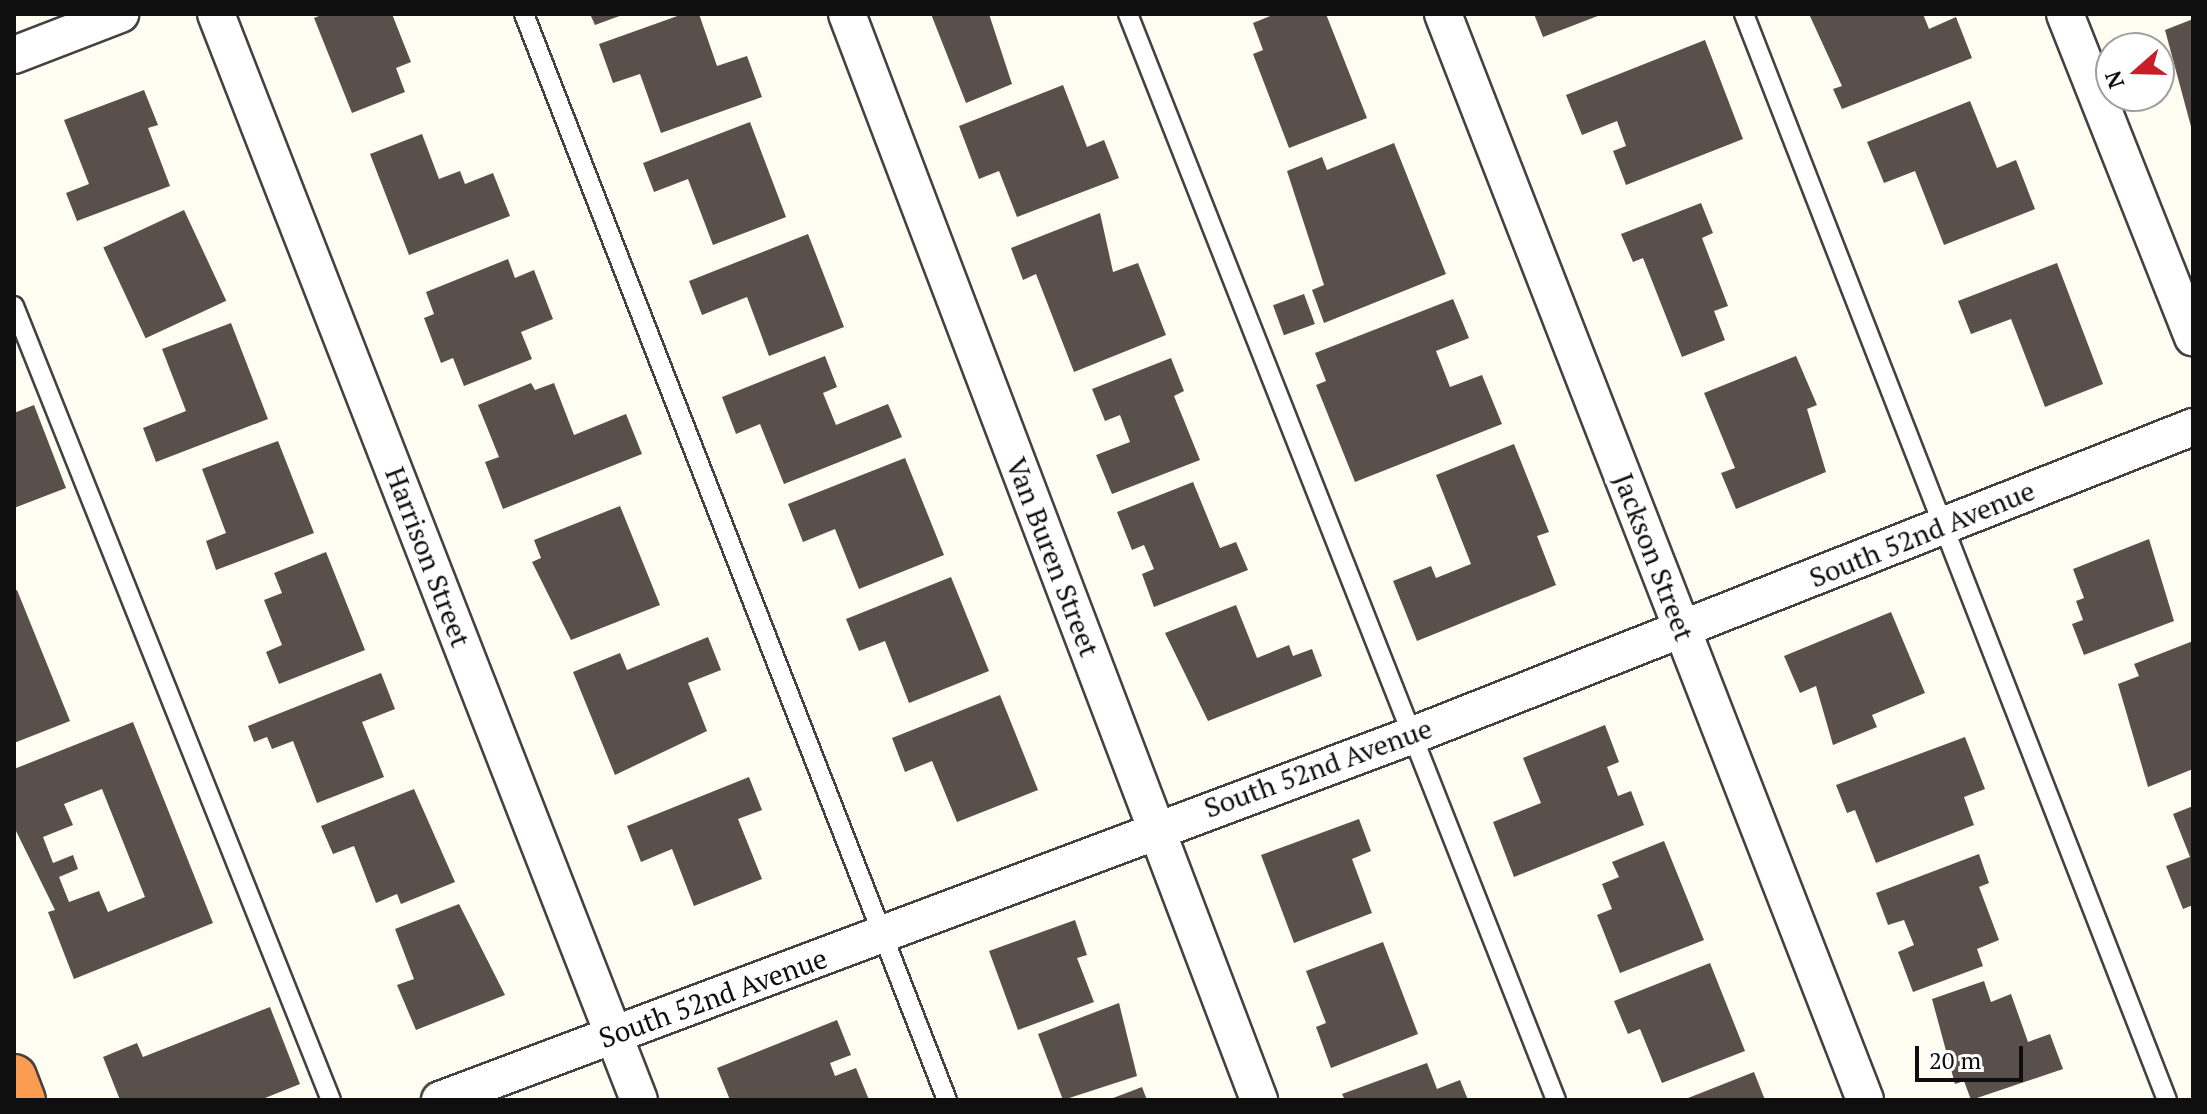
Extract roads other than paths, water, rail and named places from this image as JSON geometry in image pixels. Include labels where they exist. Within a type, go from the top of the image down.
[{"type":"highway","points":[[14,1077],[23,1100]]},
{"type":"street","points":[[14,55],[120,14]]},
{"type":"street","name":"Harrison Street","points":[[216,14],[639,1100]]},
{"type":"street","name":"Van Buren Street","points":[[847,14],[1259,1100]]},
{"type":"street","name":"Jackson Street","points":[[1443,14],[1865,1100]]},
{"type":"street","points":[[2065,14],[2193,338]]},
{"type":"street","name":"South 52nd Avenue","points":[[440,1100],[883,936],[1154,827],[1416,734],[2193,427]]},
{"type":"lane","points":[[524,14],[947,1100]]},
{"type":"lane","points":[[1128,14],[1416,734],[1556,1100]]},
{"type":"lane","points":[[1744,14],[2167,1100]]},
{"type":"lane","points":[[14,306],[331,1100]]}]
